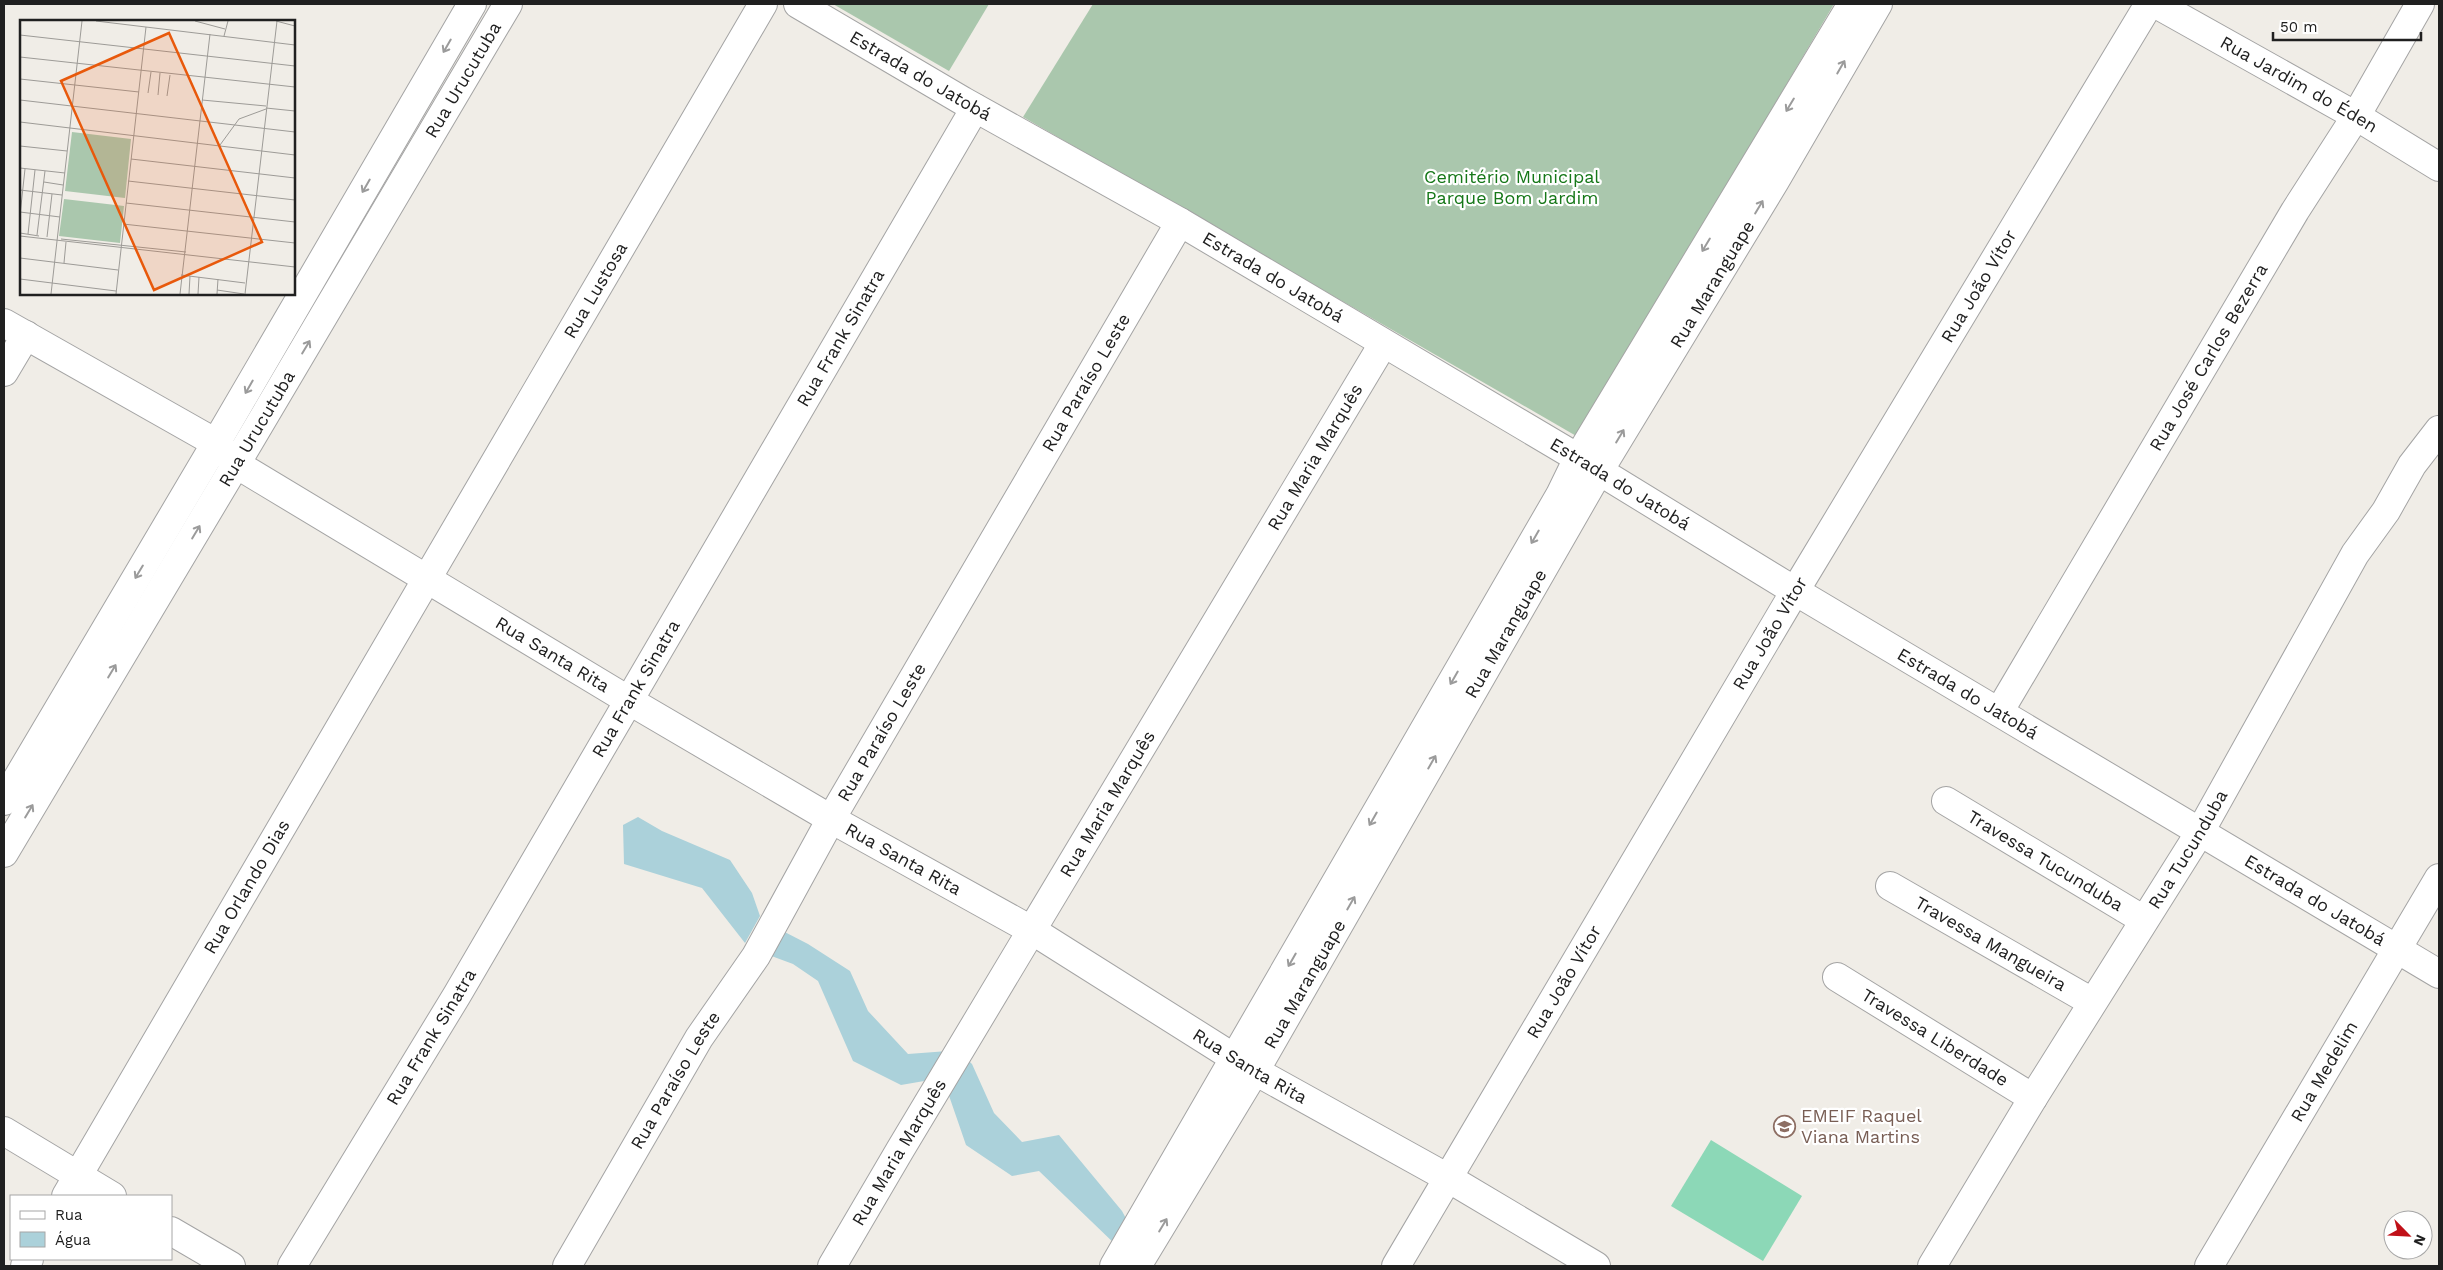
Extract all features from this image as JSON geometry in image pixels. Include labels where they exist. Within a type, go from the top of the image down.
[{"type":"street","name":"Rua Urucutuba","points":[[4,801],[216,443],[472,4]]},
{"type":"street","name":"Rua Urucutuba","points":[[4,853],[508,4]]},
{"type":"street","name":"Rua Lustosa","points":[[428,578],[763,4]]},
{"type":"street","name":"Estrada do Jatobá","points":[[798,4],[975,108],[1180,222],[1383,344],[1589,464],[1795,590],[2439,974]]},
{"type":"street","name":"Rua Maranguape","points":[[1138,1266],[1246,1065],[1852,4]]},
{"type":"street","name":"Rua Maranguape","points":[[1589,464],[1775,181],[1878,4]]},
{"type":"street","name":"Rua João Vítor","points":[[1396,1266],[1795,590],[2150,4]]},
{"type":"street","name":"Rua Jardim do Éden","points":[[2156,4],[2356,116],[2439,167]]},
{"type":"street","name":"Rua José Carlos Bezerra","points":[[1999,712],[2295,211],[2356,116],[2420,4]]},
{"type":"street","name":"Rua Frank Sinatra","points":[[292,1266],[457,995],[975,108]]},
{"type":"street","name":"Rua Paraíso Leste","points":[[566,1266],[699,1038],[729,990],[756,956],[831,819],[1180,222]]},
{"type":"street","name":"Rua Santa Rita","points":[[15,329],[216,443],[236,464],[628,700],[831,819],[1033,931],[1246,1065],[1448,1178],[1596,1266]]},
{"type":"street","points":[[4,372],[15,329]]},
{"type":"street","name":"Rua Maria Marquês","points":[[832,1266],[1383,344]]},
{"type":"street","name":"Rua Tucunduba","points":[[1932,1266],[2092,1002],[2200,832],[2355,554],[2386,511],[2412,465],[2439,430]]},
{"type":"street","name":"Rua Orlando Dias","points":[[72,1186],[428,578]]},
{"type":"street","name":"Travessa Tucunduba","points":[[1946,801],[2144,920]]},
{"type":"street","name":"Rua Medelim","points":[[2209,1266],[2439,878]]},
{"type":"street","name":"Travessa Mangueira","points":[[1890,886],[2092,1002]]},
{"type":"street","name":"Travessa Liberdade","points":[[1837,977],[2034,1098]]},
{"type":"street","name":"Rua Maranguape","points":[[1114,1266],[1246,1065]]},
{"type":"street","points":[[4,1131],[72,1186],[108,1195]]},
{"type":"street","points":[[172,1232],[231,1266]]},
{"type":"green space","points":[[833,4],[989,4],[949,71]]},
{"type":"green space","name":"Cemitério Municipal Parque Bom Jardim","points":[[1093,4],[1834,4],[1578,437],[1023,117]]},
{"type":"green space","points":[[1711,1140],[1802,1196],[1763,1261],[1671,1206]]},
{"type":"water","points":[[638,817],[662,831],[730,860],[752,893],[760,916],[745,943],[702,888],[624,864],[623,825]]},
{"type":"water","points":[[775,927],[808,944],[850,971],[868,1011],[908,1054],[948,1051],[930,1080],[901,1085],[853,1061],[818,981],[793,964],[761,952]]},
{"type":"water","points":[[965,1057],[972,1064],[994,1113],[1022,1142],[1059,1135],[1122,1211],[1130,1226],[1118,1247],[1039,1171],[1012,1176],[966,1145],[946,1087]]},
{"type":"place","name":"EMEIF Raquel Viana Martins","points":[[1785,1126]]}]
